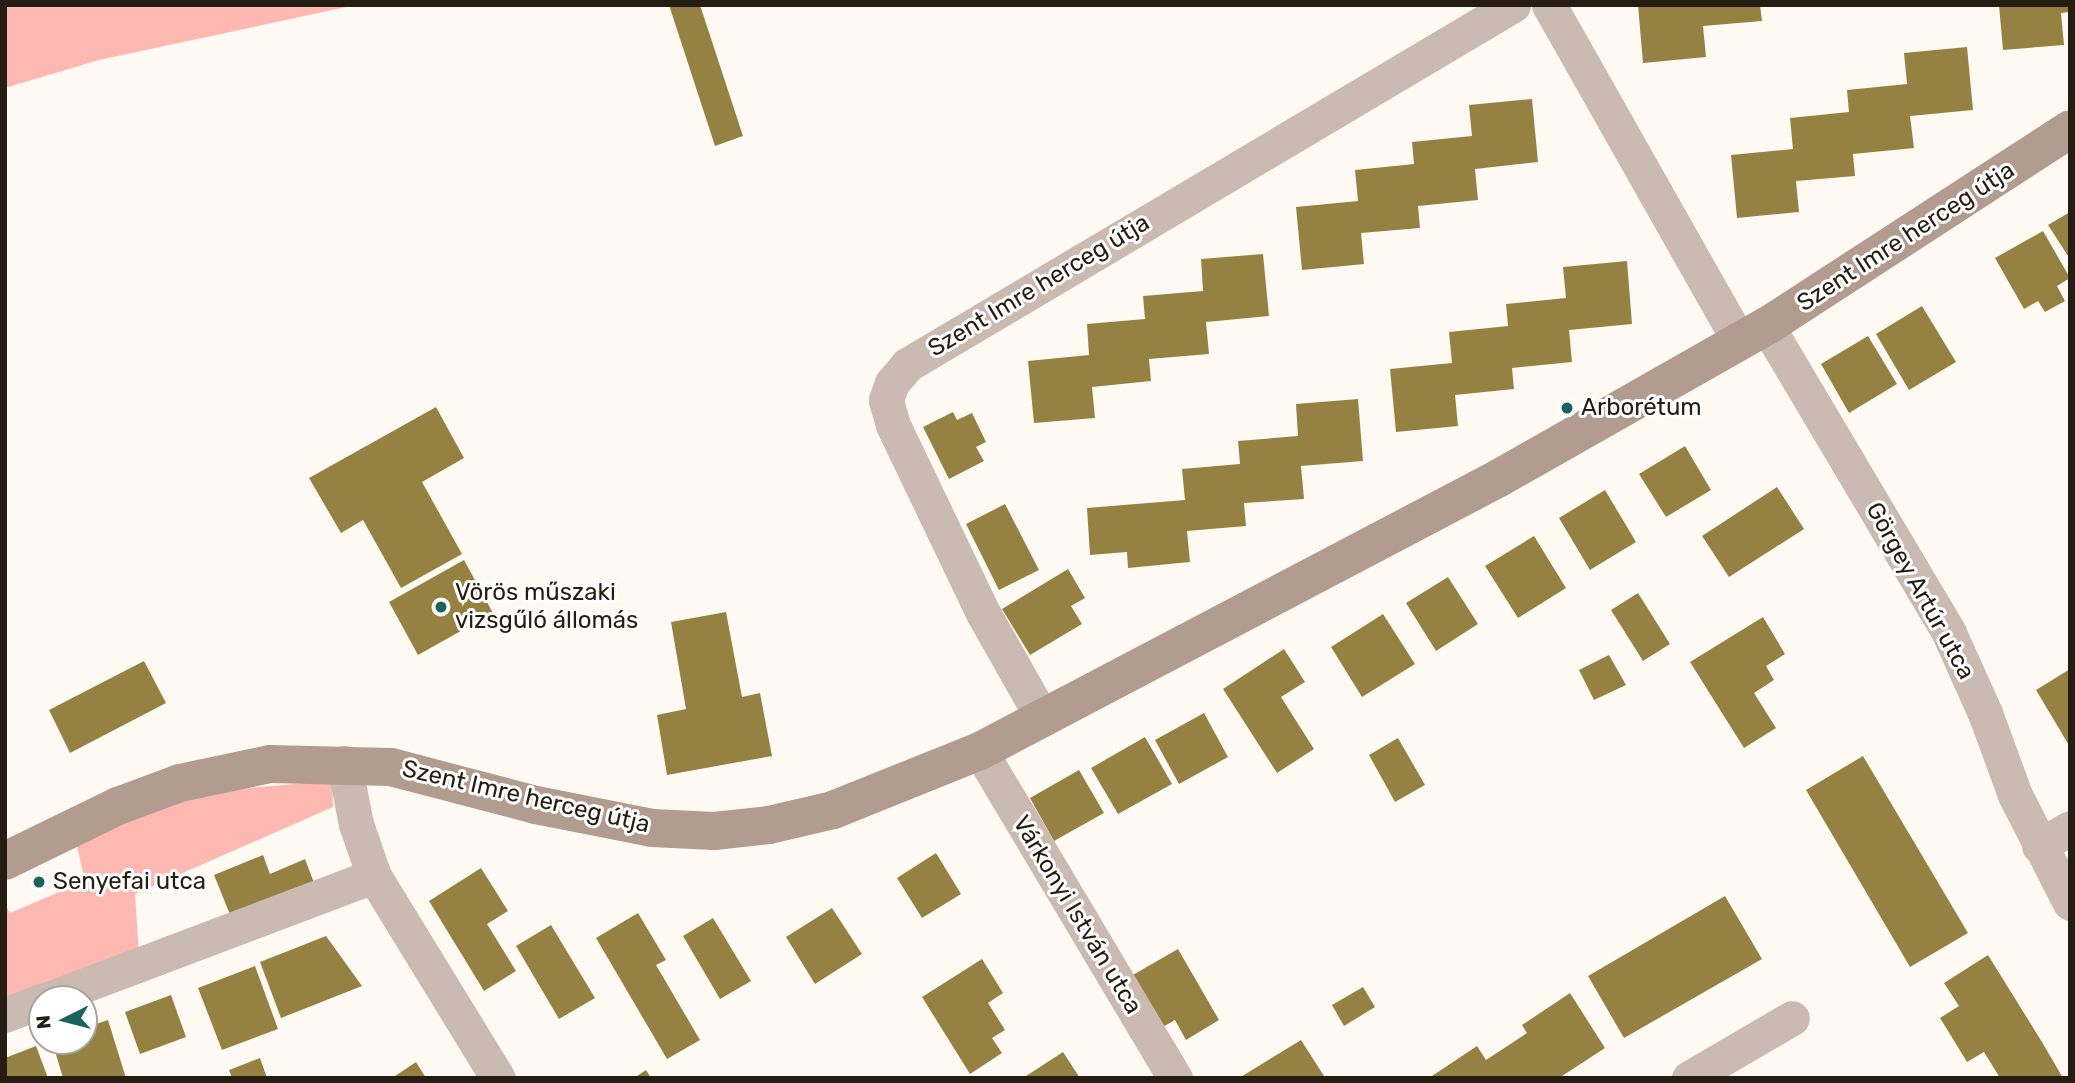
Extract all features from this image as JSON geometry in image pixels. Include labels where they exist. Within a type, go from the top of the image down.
[{"type":"main road","name":"Szent Imre herceg útja","points":[[5,861],[118,806],[180,783],[270,764],[344,763],[452,780],[595,818],[652,828],[714,831],[769,825],[834,810],[980,751],[1499,478],[1753,334],[2070,129]]},
{"type":"street","name":"Szent Imre herceg útja","points":[[1044,719],[984,613],[893,425],[886,400],[892,383],[907,365],[1513,5]]},
{"type":"street","points":[[1549,5],[1753,334]]},
{"type":"street","name":"Görgey Artúr utca","points":[[1753,334],[1949,634],[2039,846],[2070,903]]},
{"type":"street","name":"Várkonyi István utca","points":[[980,751],[1175,1078]]},
{"type":"street","points":[[344,763],[356,824],[374,876],[498,1078]]},
{"type":"street","points":[[2039,846],[2070,828]]},
{"type":"street","points":[[85,985],[374,876]]},
{"type":"street","points":[[5,1015],[28,1006]]},
{"type":"street","points":[[1689,1078],[1791,1018]]},
{"type":"shaded area","points":[[5,5],[356,5],[99,60],[5,88]]},
{"type":"shaded area","points":[[332,781],[333,807],[135,894],[139,954],[63,985],[28,985],[28,1000],[5,1009],[5,904],[10,913],[85,881],[75,838],[202,792]]},
{"type":"building","points":[[669,5],[700,5],[743,136],[715,146]]},
{"type":"building","points":[[1638,5],[1760,5],[1762,21],[1703,26],[1706,57],[1643,63]]},
{"type":"building","points":[[1999,5],[2070,5],[2070,12],[2061,13],[2064,45],[2003,50]]},
{"type":"building","points":[[1967,47],[1973,110],[1910,116],[1914,148],[1853,154],[1855,176],[1796,181],[1799,212],[1737,218],[1731,155],[1793,149],[1790,118],[1849,112],[1847,90],[1907,84],[1904,53]]},
{"type":"building","points":[[1532,99],[1538,162],[1475,169],[1478,200],[1418,206],[1420,228],[1361,233],[1364,264],[1302,270],[1296,207],[1358,201],[1355,170],[1414,164],[1412,142],[1472,136],[1469,105]]},
{"type":"building","points":[[2070,212],[2070,259],[2048,225]]},
{"type":"building","points":[[2043,231],[2070,278],[2057,286],[2065,301],[2045,312],[2038,301],[2024,309],[1995,258]]},
{"type":"building","points":[[1263,254],[1269,316],[1206,322],[1209,354],[1149,359],[1151,381],[1092,387],[1095,418],[1034,423],[1028,361],[1089,355],[1087,324],[1145,319],[1143,296],[1203,291],[1201,259]]},
{"type":"building","points":[[1627,261],[1632,324],[1569,330],[1572,362],[1512,368],[1514,389],[1455,395],[1458,426],[1396,432],[1390,369],[1452,363],[1449,332],[1508,326],[1506,304],[1566,298],[1563,267]]},
{"type":"building","points":[[1922,306],[1956,362],[1909,390],[1876,334]]},
{"type":"building","points":[[1868,336],[1897,384],[1849,413],[1821,364]]},
{"type":"building","points":[[1358,399],[1363,461],[1301,466],[1304,499],[1244,503],[1246,526],[1187,531],[1190,562],[1128,568],[1127,552],[1090,555],[1087,508],[1185,500],[1182,469],[1240,464],[1238,441],[1298,436],[1296,404]]},
{"type":"building","points":[[436,407],[464,458],[422,482],[462,554],[401,588],[363,520],[341,533],[309,478]]},
{"type":"building","points":[[953,412],[957,420],[972,413],[986,442],[976,447],[984,461],[949,479],[923,427]]},
{"type":"building","points":[[1685,446],[1711,490],[1666,517],[1639,474]]},
{"type":"building","points":[[1777,487],[1804,529],[1729,577],[1702,536]]},
{"type":"building","points":[[1605,490],[1636,542],[1590,570],[1559,518]]},
{"type":"building","points":[[1005,504],[1039,570],[999,590],[966,524]]},
{"type":"building","points":[[1534,536],[1566,588],[1518,618],[1485,566]]},
{"type":"building","name":"Vörös műszaki vizsgűló állomás","points":[[464,560],[493,613],[418,655],[389,602]]},
{"type":"building","points":[[1068,569],[1085,598],[1071,606],[1082,624],[1030,655],[1002,609]]},
{"type":"building","points":[[1448,577],[1478,624],[1436,651],[1406,603]]},
{"type":"building","points":[[1638,593],[1670,644],[1643,661],[1611,610]]},
{"type":"building","points":[[726,612],[742,697],[760,693],[772,756],[667,775],[657,715],[686,709],[671,622]]},
{"type":"building","points":[[1383,614],[1415,664],[1362,697],[1331,647]]},
{"type":"building","points":[[1763,617],[1785,654],[1766,666],[1774,680],[1754,693],[1776,728],[1744,748],[1690,662]]},
{"type":"building","points":[[1284,649],[1305,682],[1281,697],[1314,749],[1277,773],[1223,689]]},
{"type":"building","points":[[1609,655],[1626,685],[1594,700],[1579,670]]},
{"type":"building","points":[[144,661],[166,703],[70,753],[49,710]]},
{"type":"building","points":[[2070,669],[2070,747],[2036,690]]},
{"type":"building","points":[[1204,713],[1228,757],[1179,784],[1155,740]]},
{"type":"building","points":[[1145,737],[1172,784],[1118,814],[1091,768]]},
{"type":"building","points":[[1398,738],[1425,785],[1395,802],[1369,755]]},
{"type":"building","points":[[1863,756],[1968,933],[1910,967],[1806,790]]},
{"type":"building","points":[[1079,770],[1104,813],[1054,841],[1030,798]]},
{"type":"building","points":[[936,853],[961,894],[922,918],[897,878]]},
{"type":"building","points":[[263,855],[270,874],[305,859],[316,888],[233,922],[214,875]]},
{"type":"building","points":[[481,868],[508,911],[487,924],[516,971],[484,991],[429,901]]},
{"type":"building","points":[[1725,896],[1762,959],[1624,1038],[1588,976]]},
{"type":"building","points":[[832,908],[862,954],[815,984],[786,937]]},
{"type":"building","points":[[638,913],[666,960],[656,965],[700,1040],[667,1059],[596,938]]},
{"type":"building","points":[[713,918],[751,981],[720,999],[683,936]]},
{"type":"building","points":[[551,925],[595,998],[559,1019],[516,946]]},
{"type":"building","points":[[326,936],[362,986],[281,1018],[260,962]]},
{"type":"building","points":[[1178,949],[1219,1020],[1186,1040],[1175,1020],[1161,1028],[1131,976]]},
{"type":"building","points":[[1988,955],[2063,1078],[2000,1078],[1984,1052],[1967,1062],[1940,1018],[1959,1006],[1944,983]]},
{"type":"building","points":[[982,959],[1003,993],[988,1003],[1005,1030],[992,1038],[1002,1053],[970,1074],[922,997]]},
{"type":"building","points":[[255,966],[278,1029],[222,1050],[198,988]]},
{"type":"building","points":[[1363,987],[1375,1007],[1344,1026],[1332,1005]]},
{"type":"building","points":[[1570,993],[1605,1048],[1559,1078],[1429,1078],[1477,1046],[1486,1060],[1527,1033],[1522,1025]]},
{"type":"building","points":[[171,995],[186,1037],[140,1054],[125,1012]]},
{"type":"building","points":[[108,1020],[126,1078],[63,1078],[56,1055],[98,1055],[98,1023]]},
{"type":"building","points":[[1301,1040],[1324,1076],[1239,1078]]},
{"type":"building","points":[[28,1049],[28,1055],[39,1055],[48,1078],[5,1078],[5,1058]]},
{"type":"building","points":[[1063,1052],[1080,1078],[1023,1078]]},
{"type":"building","points":[[260,1058],[267,1078],[232,1078],[229,1070]]},
{"type":"building","points":[[416,1062],[426,1078],[392,1078]]},
{"type":"building","points":[[646,1070],[651,1078],[634,1078]]},
{"type":"place","name":"Arborétum","points":[[1567,408]]},
{"type":"place","name":"Vörös műszaki vizsgűló állomás","points":[[441,607]]},
{"type":"place","name":"Senyefai utca","points":[[39,882]]}]
